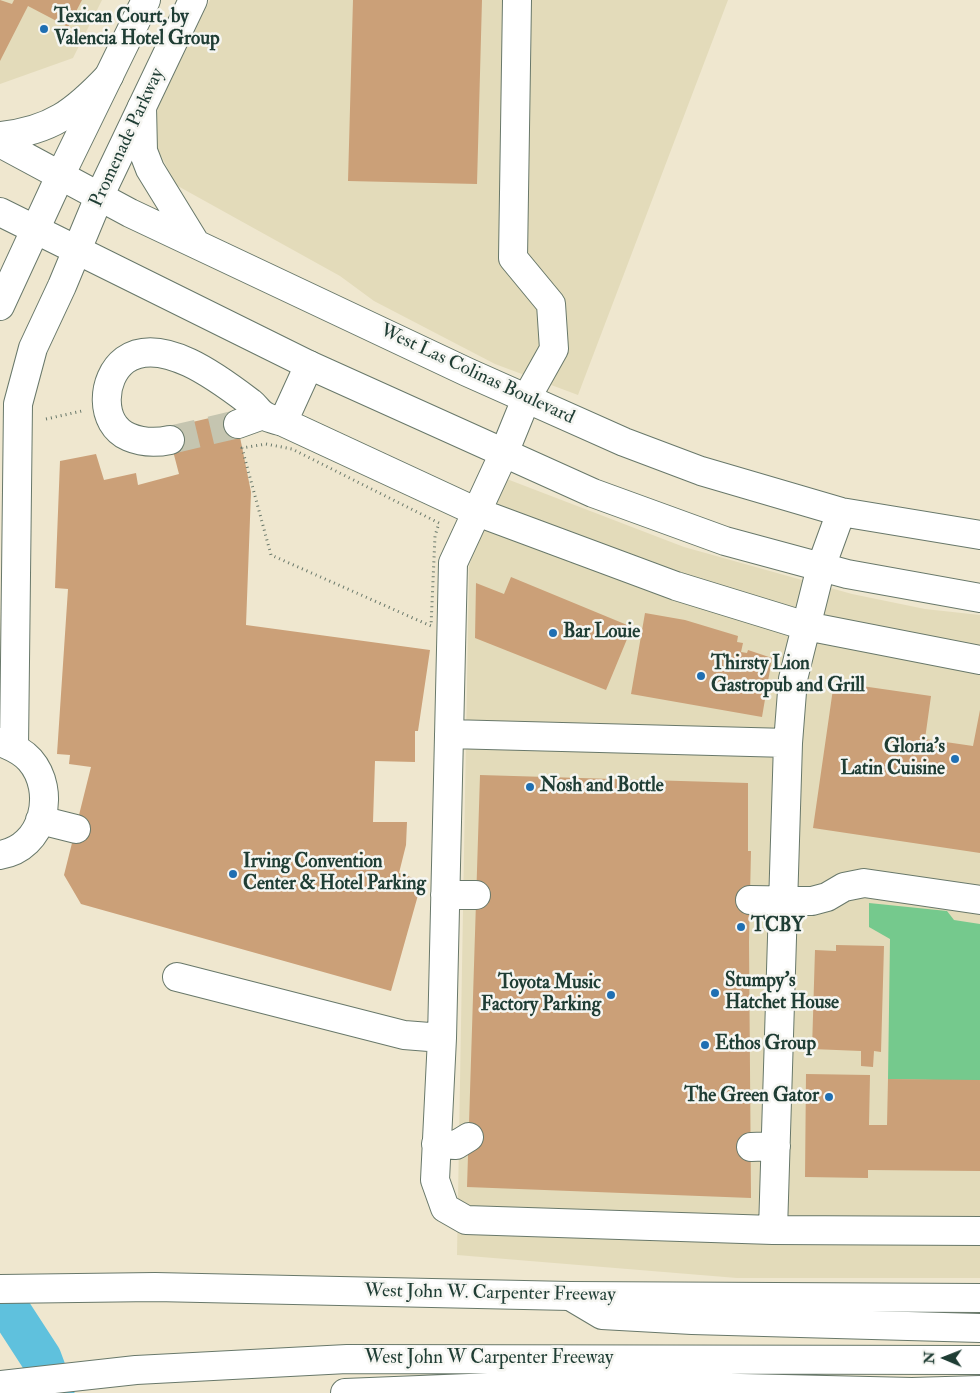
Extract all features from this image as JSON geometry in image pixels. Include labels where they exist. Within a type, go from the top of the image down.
[{"type":"main road","points":[[0,306],[34,230],[146,0]]},
{"type":"main road","name":"Promenade Parkway","points":[[7,745],[18,404],[33,348],[76,249],[194,0]]},
{"type":"main road","points":[[517,0],[513,258],[550,304],[554,349],[526,399],[504,453],[453,563],[442,1038],[457,1145],[435,1180],[444,1208],[466,1220],[773,1230],[980,1231]]},
{"type":"main road","points":[[0,136],[23,134],[56,122],[85,102],[109,76]]},
{"type":"main road","points":[[142,107],[143,151],[150,169],[196,244]]},
{"type":"main road","name":"West Las Colinas Boulevard","points":[[0,143],[99,197],[196,244],[526,399],[624,442],[701,471],[841,512],[980,535]]},
{"type":"main road","points":[[0,212],[309,365],[594,493],[724,541],[847,574],[980,598]]},
{"type":"main road","points":[[170,440],[154,443],[138,440],[128,437],[113,423],[108,413],[107,386],[112,374],[126,359],[153,351],[173,356],[214,376],[273,419],[477,512],[676,586],[806,626],[980,660]]},
{"type":"main road","points":[[238,424],[273,419],[309,365]]},
{"type":"main road","points":[[773,1230],[763,1146],[783,900],[788,743],[793,679],[821,567],[841,512]]},
{"type":"main road","points":[[448,734],[788,743]]},
{"type":"main road","points":[[0,855],[22,845],[36,831],[42,813],[45,794],[40,775],[29,759],[7,745]]},
{"type":"main road","points":[[42,813],[78,822]]},
{"type":"main road","points":[[750,900],[812,901],[827,897],[844,887],[864,883],[980,900]]},
{"type":"main road","points":[[445,895],[476,895]]},
{"type":"main road","points":[[177,977],[404,1035],[442,1038]]},
{"type":"main road","name":"West John W. Carpenter Freeway","points":[[0,1289],[165,1288],[570,1296],[980,1298]]},
{"type":"main road","points":[[570,1296],[602,1315],[692,1320],[980,1328]]},
{"type":"main road","name":"West John W Carpenter Freeway","points":[[8,1384],[136,1370],[348,1359],[980,1360]]},
{"type":"main road","points":[[345,1393],[569,1384],[912,1392],[980,1390]]},
{"type":"path","points":[[46,418],[82,411]]},
{"type":"path","points":[[266,444],[292,449],[439,523],[435,536],[431,626],[271,555],[242,448],[266,444]]},
{"type":"shaded area","name":"Texican Court, by Valencia Hotel Group","points":[[0,0],[102,0],[73,58],[0,84]]},
{"type":"shaded area","points":[[210,0],[728,0],[578,395],[495,364],[374,301],[340,276],[176,185],[153,140],[158,107]]},
{"type":"shaded area","points":[[499,476],[684,547],[852,594],[925,609],[980,615],[980,1278],[737,1278],[457,1255],[469,566]]},
{"type":"green space","points":[[869,903],[947,911],[954,920],[980,924],[980,1081],[888,1079],[890,939],[869,927]]},
{"type":"building","points":[[0,0],[12,4],[14,0],[82,0],[68,27],[28,6],[0,61]]},
{"type":"building","points":[[353,0],[482,0],[477,184],[348,181]]},
{"type":"building","points":[[235,412],[251,492],[246,625],[430,650],[418,731],[415,731],[415,762],[375,761],[373,822],[407,822],[406,845],[399,873],[422,881],[391,991],[81,904],[64,875],[91,767],[69,764],[70,755],[57,754],[68,589],[55,588],[60,461],[96,454],[104,480],[136,473],[138,485],[179,474],[167,428]]},
{"type":"building","name":"Bar Louie","points":[[511,577],[632,627],[606,690],[475,638],[476,583],[504,594]]},
{"type":"building","name":"Thirsty Lion Gastropub and Grill","points":[[645,613],[685,620],[738,636],[737,642],[743,643],[741,652],[747,653],[748,650],[772,658],[762,717],[631,694]]},
{"type":"building","points":[[834,682],[931,696],[925,739],[973,746],[980,710],[980,853],[813,828]]},
{"type":"building","name":"Toyota Music Factory Parking","points":[[480,775],[748,783],[748,851],[751,851],[749,942],[751,1198],[467,1187]]},
{"type":"building","points":[[836,945],[884,946],[881,1052],[874,1051],[873,1067],[861,1066],[861,1051],[812,1049],[815,950],[836,951]]},
{"type":"building","points":[[806,1074],[870,1075],[869,1125],[887,1125],[888,1079],[980,1080],[980,1171],[868,1170],[868,1178],[805,1177]]},
{"type":"waterway","points":[[0,1295],[41,1358],[54,1393]]},
{"type":"tunnel","points":[[170,440],[238,424]]},
{"type":"place","name":"Texican Court, by Valencia Hotel Group","points":[[44,29]]},
{"type":"place","name":"Bar Louie","points":[[553,633]]},
{"type":"place","name":"Thirsty Lion Gastropub and Grill","points":[[701,676]]},
{"type":"place","name":"Gloria's Latin Cuisine","points":[[955,759]]},
{"type":"place","name":"Nosh and Bottle","points":[[530,787]]},
{"type":"place","name":"Irving Convention Center & Hotel Parking","points":[[233,874]]},
{"type":"place","name":"TCBY","points":[[741,927]]},
{"type":"place","name":"Stumpy's Hatchet House","points":[[715,993]]},
{"type":"place","name":"Toyota Music Factory Parking","points":[[611,995]]},
{"type":"place","name":"Ethos Group","points":[[705,1045]]},
{"type":"place","name":"The Green Gator","points":[[829,1097]]}]
